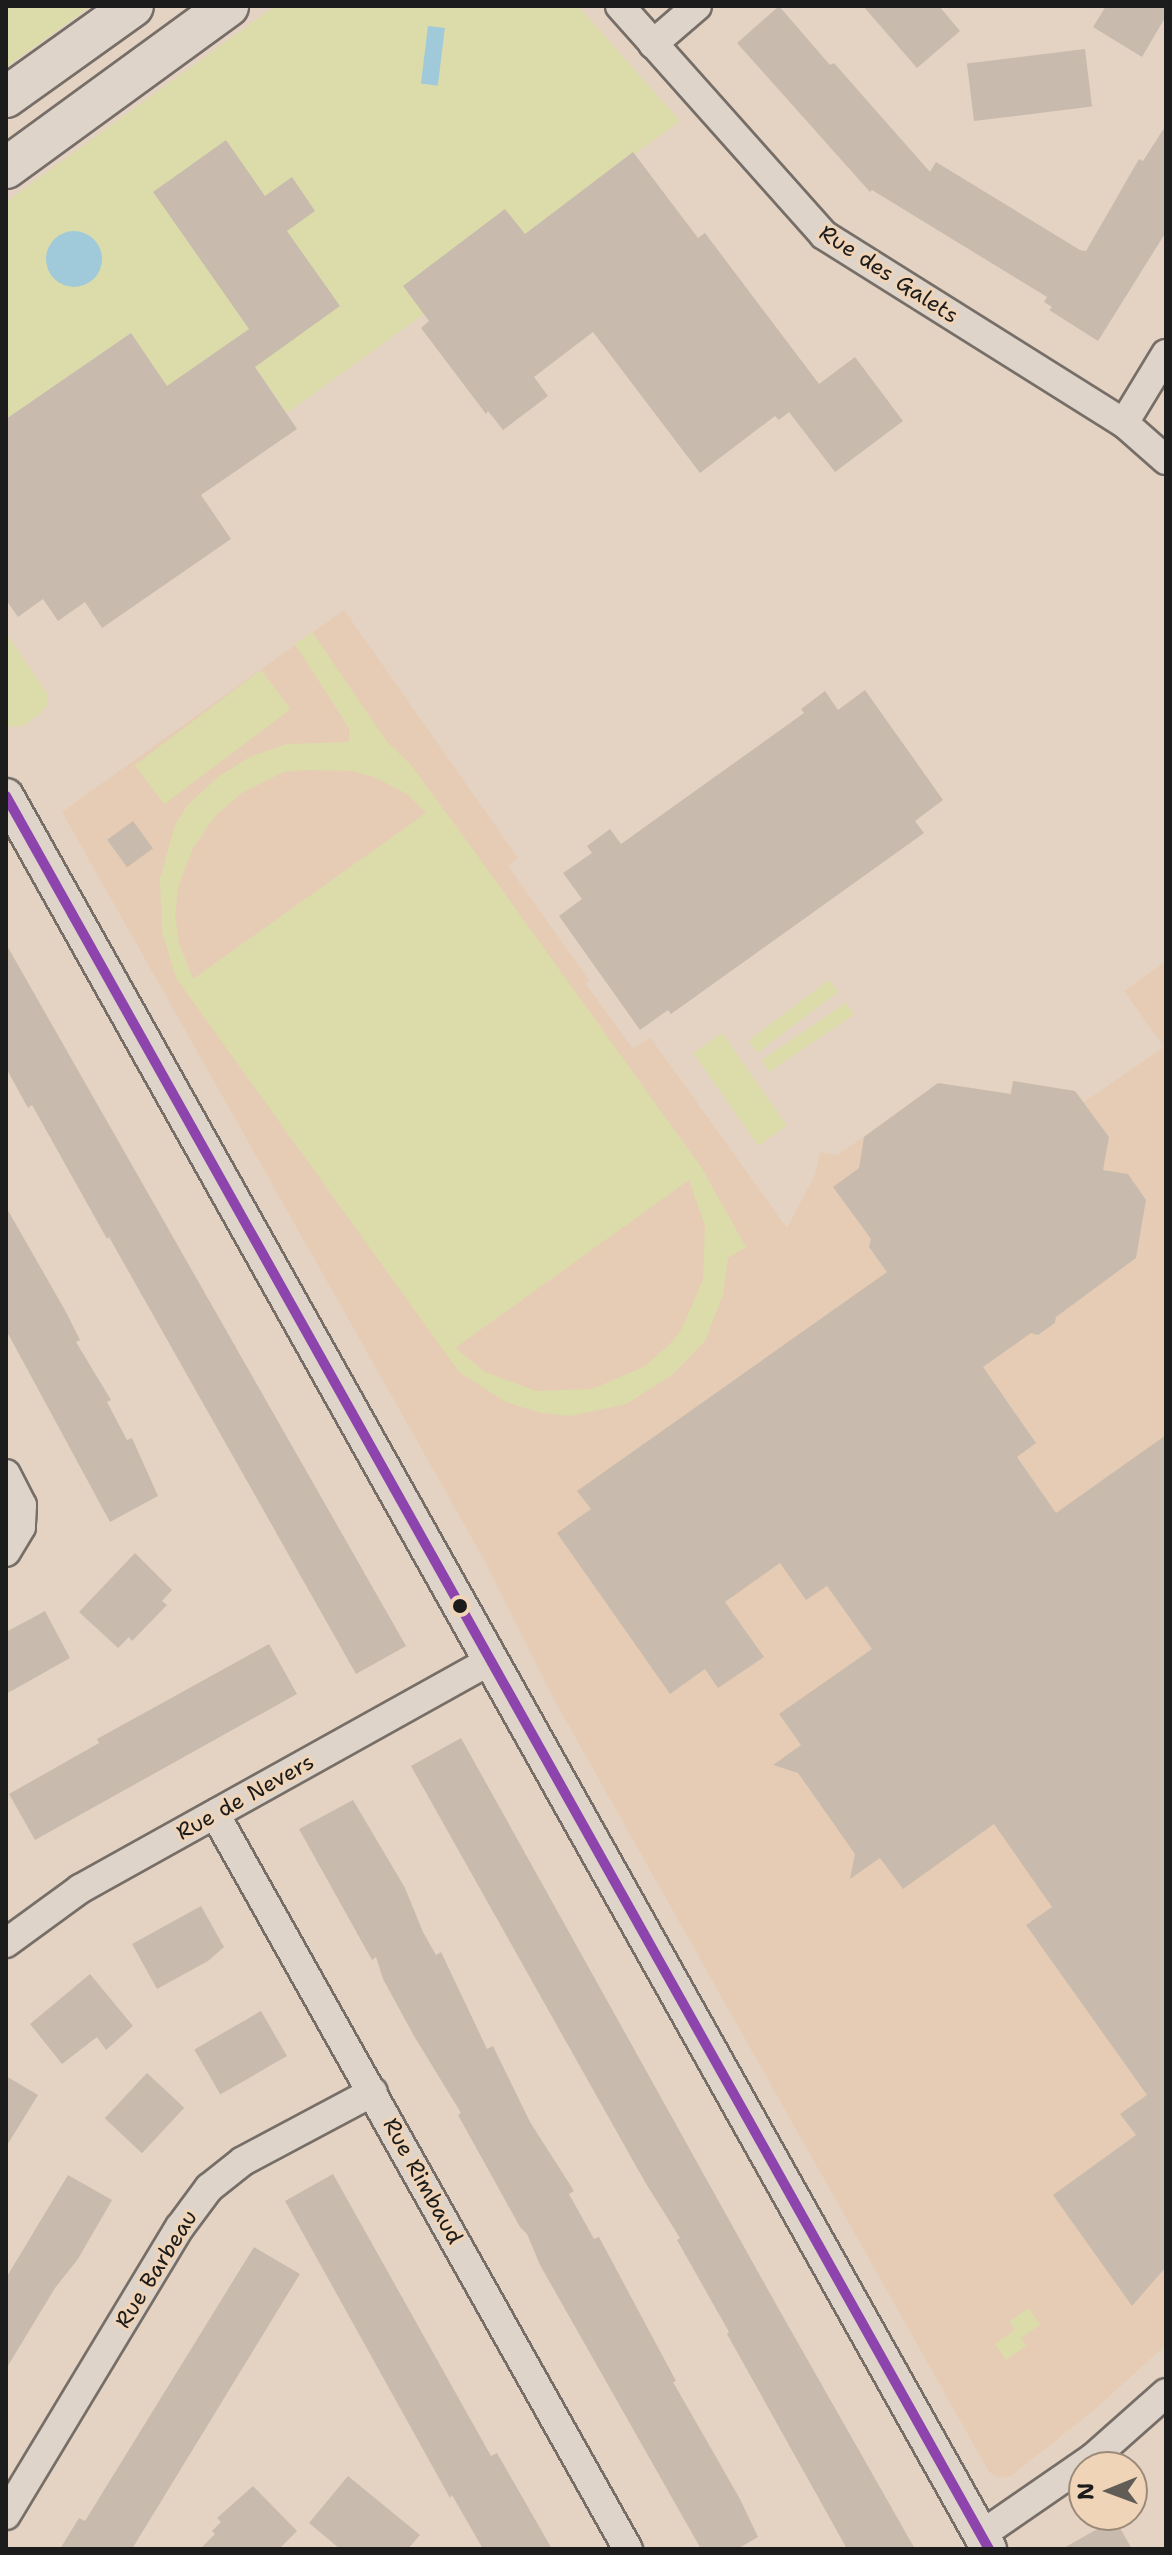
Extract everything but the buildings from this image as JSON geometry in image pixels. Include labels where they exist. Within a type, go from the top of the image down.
[{"type":"main road","points":[[6,97],[133,6]]},
{"type":"main road","points":[[6,168],[228,6]]},
{"type":"street","name":"Rue des Galets","points":[[620,6],[824,235],[1124,423],[1166,460]]},
{"type":"street","points":[[653,44],[697,6]]},
{"type":"street","points":[[1124,423],[1166,354]]},
{"type":"street","points":[[6,796],[985,2542],[1094,2457],[1166,2393]]},
{"type":"street","points":[[6,1474],[22,1505],[22,1516],[21,1527],[6,1552]]},
{"type":"street","name":"Rue de Nevers","points":[[6,1943],[80,1889],[491,1660]]},
{"type":"street","name":"Rue Rimbaud","points":[[215,1814],[628,2549]]},
{"type":"street","name":"Rue Barbeau","points":[[6,2515],[180,2227],[209,2188],[243,2161],[373,2092]]},
{"type":"shaded area","points":[[344,610],[518,858],[508,866],[589,980],[586,984],[633,1049],[650,1037],[787,1228],[815,1175],[820,1152],[838,1155],[938,1083],[1010,1094],[1013,1081],[1075,1091],[1084,1102],[1164,1047],[1124,991],[1166,961],[1166,2345],[1093,2411],[1011,2476],[999,2478],[989,2472],[552,1696],[482,1556],[62,812]]},
{"type":"green space","points":[[6,6],[91,6],[6,67]]},
{"type":"green space","points":[[275,6],[578,6],[680,121],[525,234],[505,209],[404,286],[424,314],[287,413],[236,339],[167,386],[131,333],[6,419],[6,202]]},
{"type":"green space","points":[[312,632],[388,743],[410,764],[701,1167],[746,1247],[728,1258],[723,1295],[705,1341],[672,1375],[626,1404],[570,1416],[541,1413],[506,1402],[459,1372],[176,978],[162,932],[160,879],[175,825],[187,806],[219,776],[250,757],[287,744],[349,742],[349,728],[295,644]],"holes":[[[352,771],[374,777],[407,794],[426,813],[193,979],[179,943],[175,914],[179,884],[193,848],[216,815],[243,792],[284,772]],[[689,1180],[705,1226],[703,1280],[682,1328],[672,1342],[644,1367],[592,1389],[536,1391],[485,1372],[455,1348]]]},
{"type":"green space","points":[[6,633],[48,695],[48,704],[42,712],[23,726],[6,727]]},
{"type":"green space","points":[[261,670],[290,709],[164,804],[135,765]]},
{"type":"green space","points":[[829,980],[838,992],[757,1053],[748,1041]]},
{"type":"green space","points":[[846,1003],[854,1015],[769,1072],[761,1060]]},
{"type":"green space","points":[[722,1033],[787,1126],[758,1146],[693,1053]]},
{"type":"green space","points":[[1029,2308],[1040,2325],[1021,2338],[1026,2346],[1006,2360],[995,2344],[1015,2330],[1009,2322]]},
{"type":"water","points":[[428,26],[445,28],[438,86],[421,84]]},
{"type":"water","points":[[74,231],[94,239],[102,259],[94,279],[74,287],[54,279],[46,259],[54,239]]},
{"type":"transit line","points":[[6,796],[989,2549]]}]
